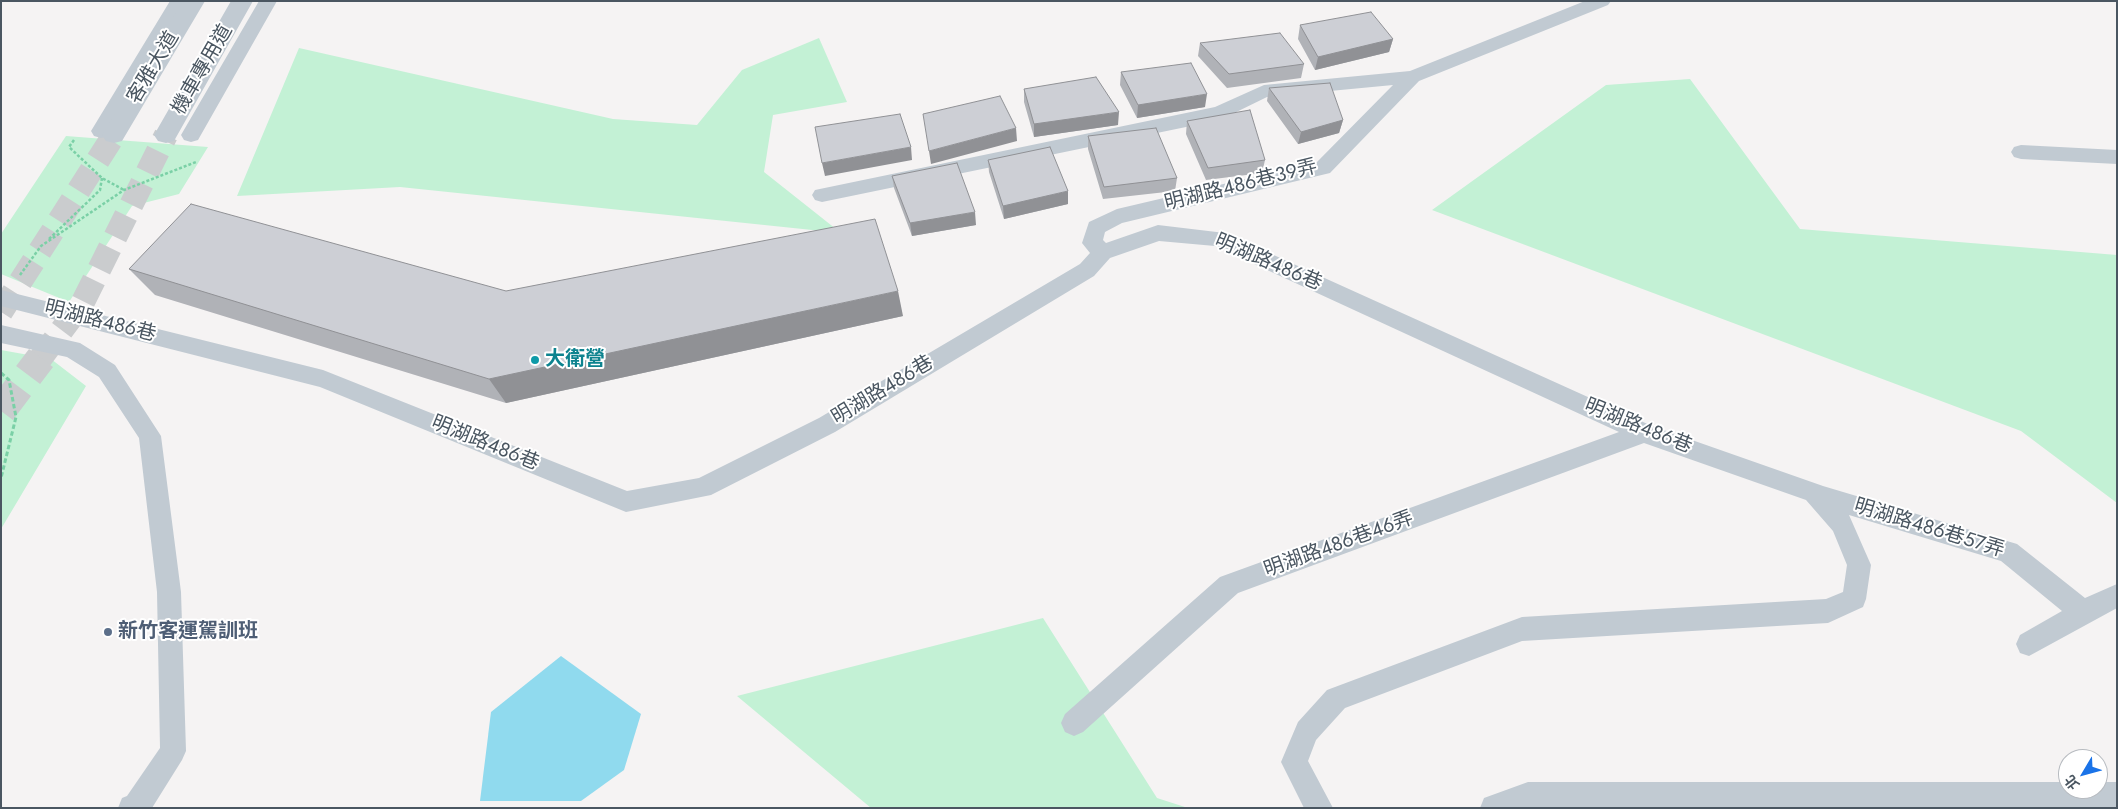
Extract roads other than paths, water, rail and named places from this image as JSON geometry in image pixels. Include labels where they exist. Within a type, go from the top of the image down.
[{"type":"street","name":"客雅大道","points":[[108,133],[194,1]]},
{"type":"street","points":[[166,135],[242,1]]},
{"type":"lane","points":[[108,133],[179,1]]},
{"type":"lane","name":"機車專用道","points":[[191,135],[268,1]]},
{"type":"lane","name":"明湖路486巷39弄","points":[[822,195],[1220,113],[1264,91],[1412,76],[1602,1]]},
{"type":"lane","name":"明湖路486巷39弄","points":[[1103,252],[1092,242],[1096,227],[1117,217],[1323,168],[1412,76]]},
{"type":"lane","points":[[2021,152],[2117,157]]},
{"type":"lane","name":"明湖路486巷","points":[[2,298],[324,379],[626,502],[703,488],[827,425],[1087,270],[1103,252],[1158,233],[1218,238],[1644,433],[1814,493],[1842,524],[1859,565],[1854,599],[1828,611],[1522,629],[1336,699],[1307,731],[1294,762],[1319,808]]},
{"type":"lane","points":[[1,334],[72,349],[107,371],[150,436],[169,592],[173,751],[136,806],[132,808]]},
{"type":"lane","name":"明湖路486巷46弄","points":[[1074,723],[1229,585],[1644,433]]},
{"type":"lane","name":"明湖路486巷57弄","points":[[1814,493],[2008,552],[2083,612]]},
{"type":"lane","points":[[2030,644],[2083,612],[2117,595]]},
{"type":"lane","points":[[1494,808],[1528,796],[2117,796]]},
{"type":"water","points":[[561,656],[641,714],[624,770],[581,801],[480,801],[491,712]]},
{"type":"tunnel","points":[[1,312],[114,135]]},
{"type":"tunnel","points":[[40,359],[83,302],[166,135]]},
{"type":"tunnel","points":[[1,411],[41,358]]},
{"type":"place","name":"大衛營","points":[[535,360]]},
{"type":"place","name":"新竹客運駕訓班","points":[[108,632]]}]
